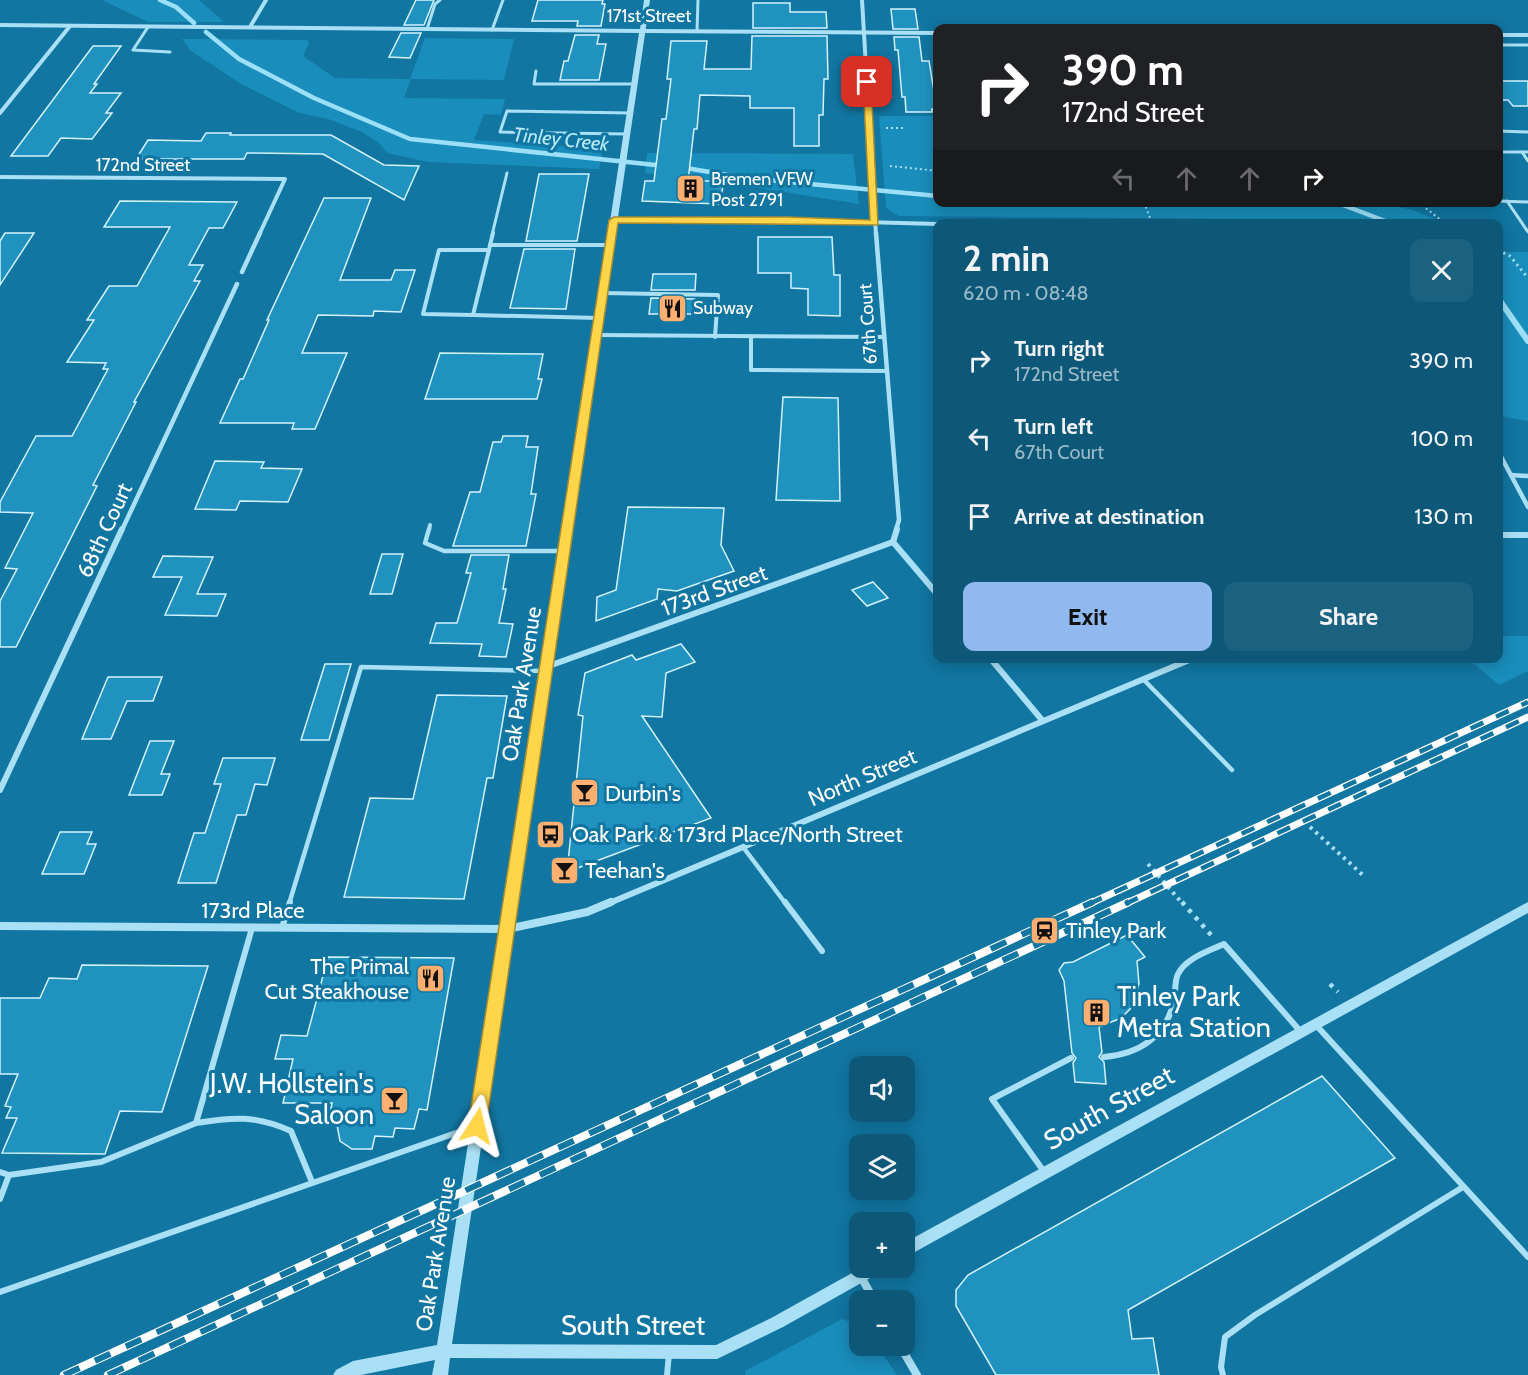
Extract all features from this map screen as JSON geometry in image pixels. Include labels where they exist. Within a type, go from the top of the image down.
[{"type":"street","points":[[250,27],[266,0]]},
{"type":"street","name":"Oak Park Avenue","points":[[440,1375],[647,0]]},
{"type":"street","name":"67th Court","points":[[862,0],[872,185],[899,520],[893,542]]},
{"type":"street","name":"171st Street","points":[[0,25],[933,33]]},
{"type":"street","points":[[0,113],[70,26]]},
{"type":"street","points":[[1503,35],[1528,35]]},
{"type":"street","name":"172nd Street","points":[[0,177],[285,179],[242,272]]},
{"type":"street","points":[[614,220],[788,220],[933,224]]},
{"type":"street","name":"68th Court","points":[[0,790],[237,284]]},
{"type":"street","points":[[1503,460],[1528,507]]},
{"type":"street","points":[[1511,475],[1528,476]]},
{"type":"street","points":[[1503,535],[1528,536]]},
{"type":"street","points":[[893,542],[933,590]]},
{"type":"street","name":"173rd Street","points":[[546,669],[893,542]]},
{"type":"street","points":[[994,663],[1042,720]]},
{"type":"street","name":"North Street","points":[[507,929],[587,912],[1183,663]]},
{"type":"street","name":"South Street","points":[[915,1245],[1528,907]]},
{"type":"street","name":"173rd Place","points":[[0,926],[507,929]]},
{"type":"street","name":"South Street","points":[[341,1375],[353,1369],[443,1351],[717,1352],[778,1322],[855,1278]]},
{"type":"street","points":[[906,1356],[916,1375]]},
{"type":"lane","points":[[427,29],[435,4],[440,0]]},
{"type":"lane","points":[[492,30],[502,0]]},
{"type":"lane","points":[[697,31],[698,0]]},
{"type":"lane","points":[[148,27],[133,50],[170,51]]},
{"type":"lane","points":[[1503,45],[1528,45]]},
{"type":"lane","points":[[537,71],[534,84],[634,84]]},
{"type":"lane","points":[[627,134],[500,132],[507,111],[630,112]]},
{"type":"lane","points":[[1503,131],[1528,132]]},
{"type":"lane","points":[[1503,152],[1528,152]]},
{"type":"lane","points":[[1522,152],[1528,162]]},
{"type":"lane","points":[[472,315],[507,173]]},
{"type":"lane","points":[[1503,201],[1528,202]]},
{"type":"lane","points":[[1507,201],[1528,232]]},
{"type":"lane","points":[[490,245],[610,245]]},
{"type":"lane","points":[[489,250],[439,250],[423,314],[599,318]]},
{"type":"lane","points":[[603,293],[718,295],[715,336]]},
{"type":"lane","points":[[596,335],[884,337]]},
{"type":"lane","points":[[751,336],[751,370],[887,371]]},
{"type":"lane","points":[[430,525],[425,543],[444,551],[564,551]]},
{"type":"lane","points":[[282,928],[361,668],[546,669]]},
{"type":"lane","points":[[1144,680],[1232,770]]},
{"type":"lane","points":[[743,847],[822,951]]},
{"type":"lane","points":[[196,1123],[252,928]]},
{"type":"lane","points":[[1104,1057],[1120,1057],[1139,1050],[1160,1035],[1169,1021],[1179,972],[1191,961],[1224,944],[1301,1032]]},
{"type":"lane","points":[[1315,1024],[1528,1257]]},
{"type":"lane","points":[[1045,1173],[992,1099],[1071,1058]]},
{"type":"lane","points":[[0,1172],[9,1175],[101,1162],[196,1123],[239,1117],[269,1120],[291,1131],[312,1182]]},
{"type":"lane","points":[[0,1292],[477,1126]]},
{"type":"lane","points":[[0,1199],[9,1175]]},
{"type":"lane","points":[[1223,1375],[1221,1367],[1225,1337],[1255,1315],[1463,1187]]},
{"type":"lane","points":[[667,1375],[669,1352]]},
{"type":"path","points":[[886,128],[903,128]]},
{"type":"path","points":[[890,166],[933,171]]},
{"type":"path","points":[[928,171],[929,167]]},
{"type":"path","points":[[1146,207],[1150,218]]},
{"type":"path","points":[[1424,207],[1440,219]]},
{"type":"path","points":[[1503,252],[1510,256],[1528,278]]},
{"type":"path","points":[[1310,827],[1365,877]]},
{"type":"path","points":[[1148,864],[1200,923]]},
{"type":"shaded area","points":[[102,0],[199,0],[224,22],[148,22]]},
{"type":"shaded area","points":[[425,38],[514,39],[504,80],[411,79],[404,98],[505,99],[501,115],[484,114],[474,140],[603,149],[599,169],[428,162],[387,153],[379,143],[362,132],[328,119],[299,113],[241,84],[191,51],[182,39],[307,40],[309,43],[303,56],[335,78],[410,79]]},
{"type":"shaded area","points":[[879,116],[933,116],[933,207],[1399,207],[1436,219],[899,216],[886,208]]},
{"type":"shaded area","points":[[647,153],[853,154],[859,204],[714,181],[645,173]]},
{"type":"shaded area","points":[[1503,252],[1528,252],[1528,421],[1503,417]]},
{"type":"shaded area","points":[[1503,636],[1528,636],[1528,671],[1499,685],[1473,663],[1503,663]]},
{"type":"shaded area","points":[[842,1319],[849,1321],[849,1356],[884,1356],[897,1375],[745,1375],[745,1371]]},
{"type":"building","points":[[416,0],[434,0],[424,25],[404,25]]},
{"type":"building","points":[[538,0],[603,0],[602,4],[605,4],[601,26],[577,26],[578,21],[532,21]]},
{"type":"building","points":[[753,3],[790,3],[790,12],[826,12],[827,28],[753,28]]},
{"type":"building","points":[[891,9],[915,9],[918,29],[893,29]]},
{"type":"building","points":[[401,33],[421,33],[410,58],[389,57]]},
{"type":"building","points":[[575,35],[599,35],[597,44],[606,44],[599,80],[560,80],[564,61],[568,61]]},
{"type":"building","points":[[752,36],[827,36],[828,79],[824,79],[823,115],[819,115],[819,146],[794,146],[794,108],[750,108],[750,96],[700,95],[688,181],[711,181],[711,185],[723,187],[719,204],[642,201],[645,181],[654,181],[662,119],[666,119],[671,79],[667,79],[671,41],[707,41],[704,69],[751,69]]},
{"type":"building","points":[[894,37],[919,37],[922,61],[929,61],[933,85],[932,112],[906,112],[905,97],[902,97],[898,50],[895,50]]},
{"type":"building","points":[[93,46],[121,46],[90,93],[121,93],[106,113],[112,113],[92,139],[61,138],[48,156],[11,156]]},
{"type":"building","points":[[1503,81],[1528,81],[1528,106],[1513,106],[1508,100],[1503,100]]},
{"type":"building","points":[[206,133],[331,135],[384,165],[419,166],[404,200],[323,154],[247,153],[244,159],[136,159],[148,140],[201,141]]},
{"type":"building","points":[[539,174],[589,174],[577,241],[526,241]]},
{"type":"building","points":[[324,198],[371,198],[340,280],[391,280],[395,270],[415,270],[401,312],[374,311],[373,316],[318,315],[302,353],[347,353],[315,429],[292,429],[294,423],[220,423],[240,379],[243,379],[269,320],[267,320]]},
{"type":"building","points":[[120,201],[237,202],[223,228],[209,228],[189,265],[203,265],[194,281],[200,281],[134,402],[136,402],[93,485],[97,486],[16,647],[0,647],[0,601],[17,569],[5,568],[33,513],[0,512],[0,502],[36,436],[72,436],[108,369],[103,369],[106,363],[67,362],[94,320],[87,320],[109,286],[137,286],[170,227],[104,227]]},
{"type":"building","points":[[5,233],[34,233],[0,285],[0,241]]},
{"type":"building","points":[[758,237],[832,237],[834,275],[840,275],[840,316],[808,315],[808,289],[791,288],[791,273],[758,273]]},
{"type":"building","points":[[524,249],[575,249],[566,309],[510,308]]},
{"type":"building","points":[[653,274],[696,274],[695,290],[651,290]]},
{"type":"building","name":"Subway","points":[[651,298],[695,299],[694,314],[649,314]]},
{"type":"building","points":[[440,353],[543,354],[538,379],[542,379],[537,399],[425,399]]},
{"type":"building","points":[[783,397],[838,398],[840,501],[776,500]]},
{"type":"building","points":[[503,436],[528,436],[526,447],[538,447],[531,494],[536,494],[526,546],[453,546],[470,492],[480,492],[493,442],[501,442]]},
{"type":"building","points":[[215,461],[264,462],[261,468],[302,469],[288,502],[240,501],[236,510],[195,509]]},
{"type":"building","points":[[628,507],[724,508],[721,545],[734,571],[677,591],[658,589],[657,599],[596,621],[597,597],[616,590]]},
{"type":"building","points":[[382,554],[403,554],[392,594],[370,594]]},
{"type":"building","points":[[471,555],[509,555],[503,589],[506,589],[499,623],[513,624],[506,657],[479,656],[482,644],[430,643],[436,623],[457,623],[471,573],[466,573]]},
{"type":"building","points":[[163,556],[213,557],[197,594],[226,594],[217,616],[165,615],[182,577],[153,577]]},
{"type":"building","points":[[873,582],[888,598],[867,606],[852,590]]},
{"type":"building","points":[[681,644],[695,662],[666,673],[662,717],[642,716],[711,818],[567,872],[583,716],[578,715],[585,673],[632,655],[636,660]]},
{"type":"building","points":[[325,664],[351,664],[329,740],[301,740]]},
{"type":"building","points":[[108,677],[162,677],[153,701],[127,701],[111,739],[82,739]]},
{"type":"building","points":[[437,695],[507,696],[493,778],[487,778],[464,899],[344,897],[370,798],[413,799]]},
{"type":"building","points":[[150,741],[174,741],[161,774],[170,774],[162,795],[129,795]]},
{"type":"building","points":[[223,758],[275,758],[267,785],[255,784],[246,815],[237,815],[216,883],[178,883],[194,833],[205,833],[221,784],[214,784]]},
{"type":"building","points":[[60,832],[92,832],[87,844],[96,844],[84,874],[42,874]]},
{"type":"building","name":"Tinley Park Metra Station","points":[[1127,935],[1145,957],[1137,961],[1139,984],[1131,1008],[1121,1018],[1099,1027],[1102,1052],[1099,1057],[1104,1062],[1106,1084],[1075,1082],[1073,1063],[1076,1058],[1072,1053],[1064,981],[1059,970],[1064,963],[1073,962]]},
{"type":"building","points":[[328,957],[454,958],[427,1110],[419,1109],[414,1129],[395,1128],[393,1137],[375,1136],[372,1149],[352,1149],[340,1141],[337,1125],[328,1124],[332,1103],[283,1103],[293,1059],[275,1059],[281,1035],[307,1036]]},
{"type":"building","points":[[82,965],[208,966],[162,1112],[120,1111],[105,1154],[2,1153],[17,1118],[6,1118],[11,1107],[5,1106],[18,1074],[0,1074],[0,998],[40,998],[49,978],[77,979]]},
{"type":"building","points":[[1322,1076],[1395,1158],[1128,1310],[1132,1339],[1153,1338],[1159,1375],[996,1375],[956,1306],[956,1290],[968,1275]]},
{"type":"waterway","name":"Tinley Creek","points":[[160,0],[176,7],[194,23]]},
{"type":"waterway","name":"Tinley Creek","points":[[206,32],[239,59],[314,98],[410,139],[665,166]]},
{"type":"waterway","name":"Tinley Creek","points":[[680,167],[745,178],[933,196]]},
{"type":"waterway","name":"Tinley Creek","points":[[1348,207],[1380,219]]},
{"type":"waterway","name":"Tinley Creek","points":[[1503,305],[1528,341]]},
{"type":"railway","points":[[1089,904],[1528,702]]},
{"type":"railway","points":[[1125,904],[1528,717]]},
{"type":"railway","points":[[64,1375],[1093,902]]},
{"type":"railway","points":[[108,1375],[1129,902]]},
{"type":"place","name":"Bremen VFW Post 2791","points":[[690,189]]},
{"type":"place","name":"Subway","points":[[672,308]]},
{"type":"place","name":"Durbin's","points":[[584,793]]},
{"type":"place","name":"Oak Park & 173rd Place/North Street","points":[[551,834]]},
{"type":"place","name":"Teehan's","points":[[564,870]]},
{"type":"place","name":"Tinley Park","points":[[1045,930]]},
{"type":"place","name":"The Primal Cut Steakhouse","points":[[430,979]]},
{"type":"place","name":"Tinley Park Metra Station","points":[[1096,1013]]},
{"type":"place","name":"J.W. Hollstein's Saloon","points":[[395,1100]]},
{"type":"route","points":[[477,1126],[614,220],[788,220],[875,223],[867,82]]}]
